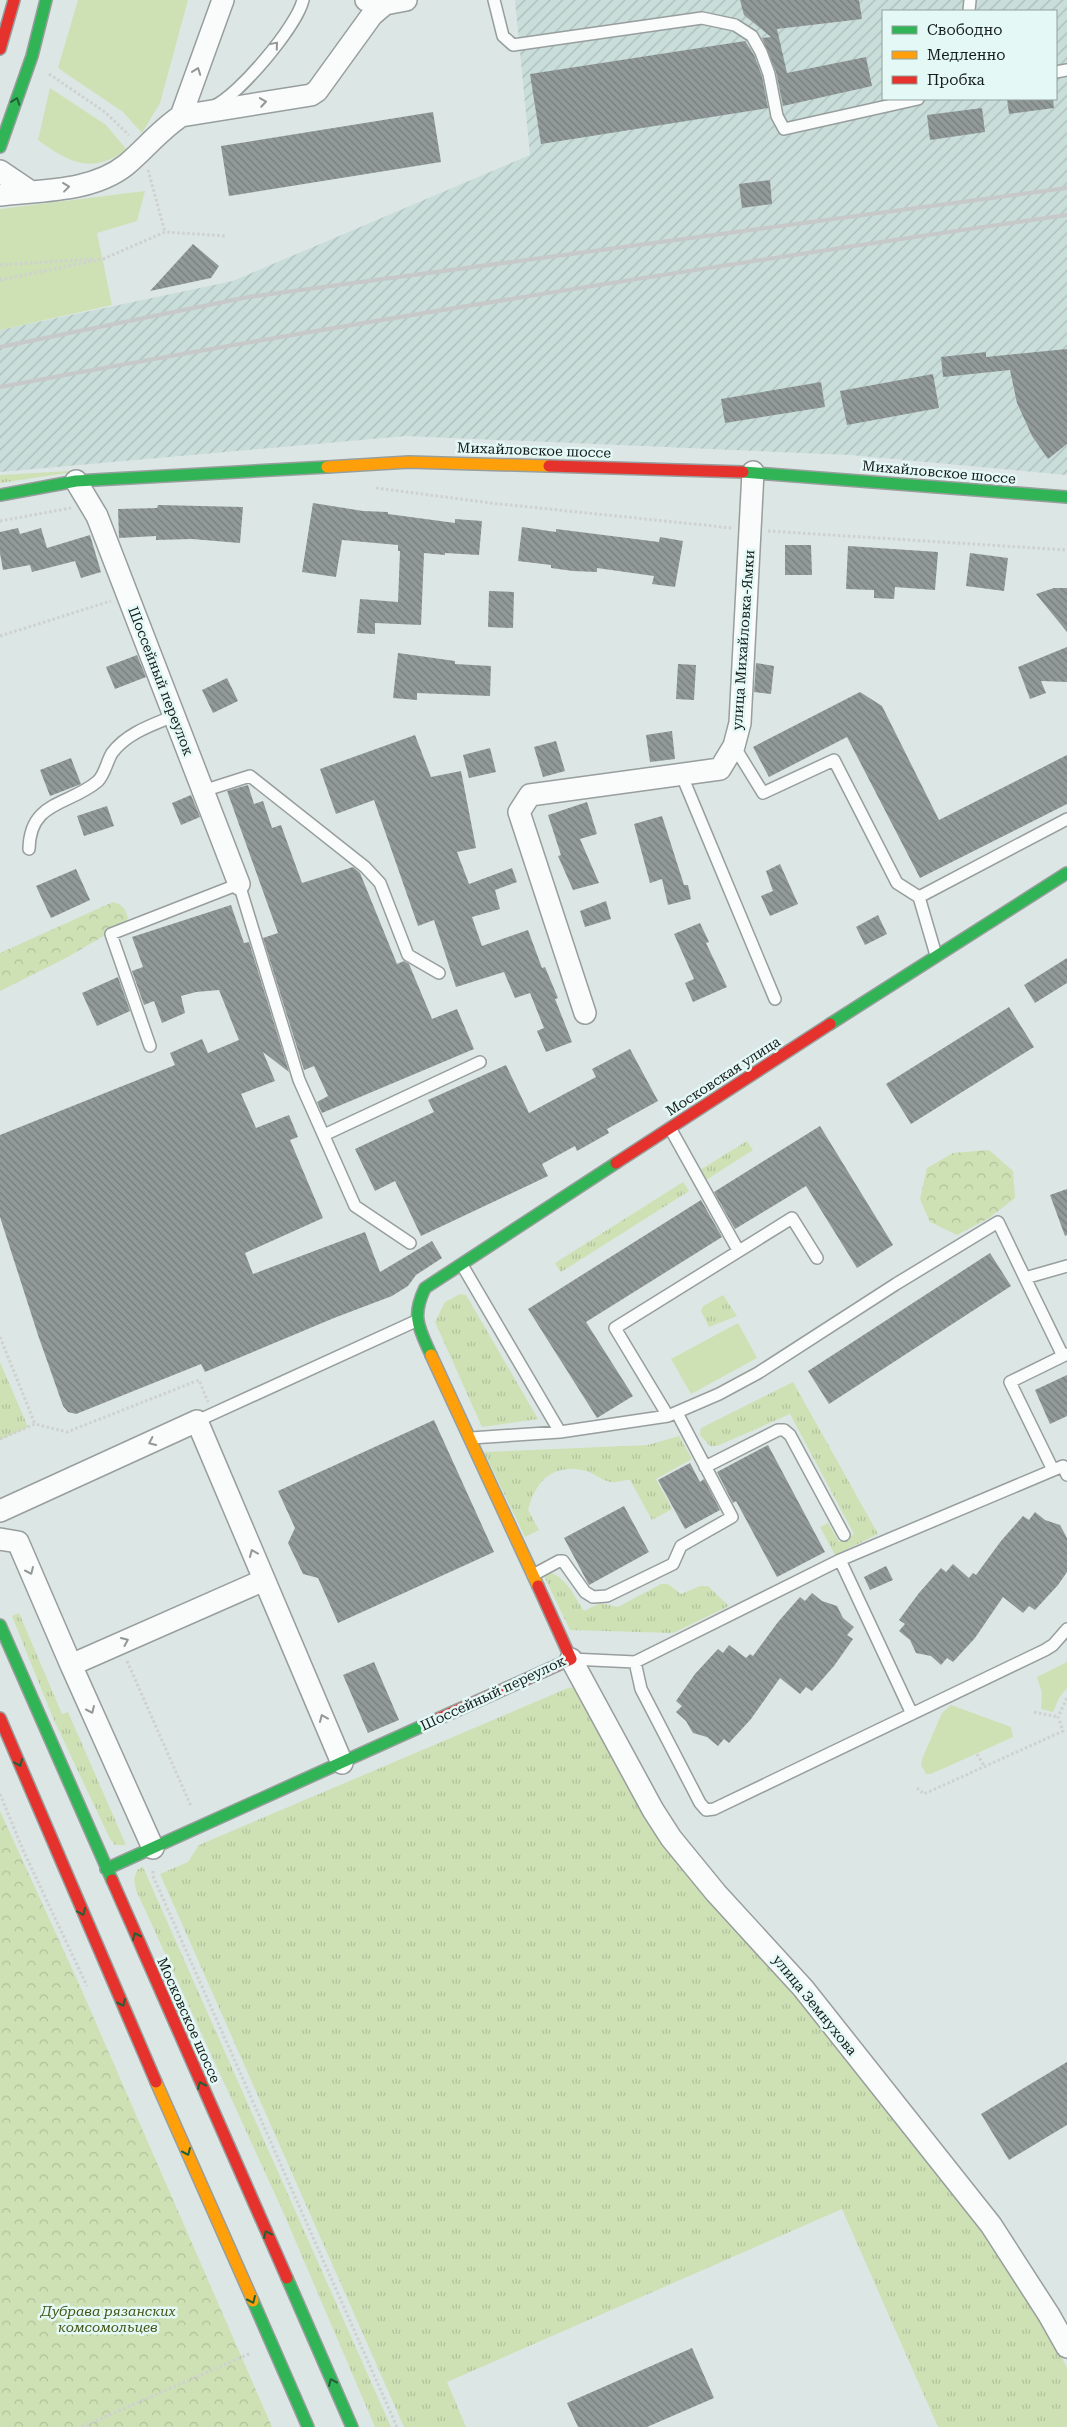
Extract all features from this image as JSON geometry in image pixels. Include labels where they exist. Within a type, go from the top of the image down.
[{"type":"main road","points":[[0,49],[14,0]]},
{"type":"main road","points":[[0,147],[32,56],[46,0]]},
{"type":"main road","name":"Михайловское шоссе","points":[[0,495],[76,481],[408,462],[754,472],[1067,497]]},
{"type":"main road","name":"Московская улица","points":[[416,1320],[418,1302],[425,1288],[936,955],[1067,874]]},
{"type":"main road","name":"Шоссейный переулок","points":[[106,1869],[153,1857],[188,1833],[571,1660],[416,1320]]},
{"type":"main road","name":"Московское шоссе","points":[[0,1625],[352,2427]]},
{"type":"main road","points":[[0,1719],[95,1942],[308,2427]]},
{"type":"street","points":[[191,114],[223,0]]},
{"type":"street","points":[[0,195],[94,182],[110,175],[142,149],[168,124],[191,114],[311,95],[317,91],[372,15],[375,2],[406,0]]},
{"type":"street","points":[[0,171],[31,192]]},
{"type":"street","name":"улица Михайловка-Ямки","points":[[585,1014],[519,812],[530,795],[682,776],[720,769],[734,746],[740,724],[754,472]]},
{"type":"street","name":"Шоссейный переулок","points":[[76,481],[97,516],[239,884]]},
{"type":"street","points":[[0,1512],[205,1418],[264,1580],[342,1763]]},
{"type":"street","points":[[0,1538],[18,1542],[153,1857]]},
{"type":"street","points":[[71,1665],[264,1580]]},
{"type":"street","name":"улица Земнухова","points":[[571,1660],[653,1810],[671,1838],[716,1893],[804,1988],[991,2225],[1050,2315],[1067,2347]]},
{"type":"lane","points":[[191,114],[217,105],[242,85],[292,24],[301,10],[303,0]]},
{"type":"lane","points":[[494,0],[503,36],[513,45],[702,18],[735,24],[752,36],[761,52],[769,74],[777,116],[784,129],[914,100]]},
{"type":"lane","points":[[29,849],[29,833],[37,818],[48,809],[99,780],[111,756],[121,742],[174,716]]},
{"type":"lane","points":[[734,746],[762,793],[834,760],[897,883],[920,897],[936,955]]},
{"type":"lane","points":[[203,791],[250,776],[365,867],[380,883],[408,955],[438,973]]},
{"type":"lane","points":[[682,776],[775,999]]},
{"type":"lane","points":[[920,897],[1067,819]]},
{"type":"lane","points":[[150,1046],[111,934],[239,884],[299,1080],[355,1206],[410,1243]]},
{"type":"lane","points":[[324,1135],[480,1062]]},
{"type":"lane","points":[[670,1128],[738,1250]]},
{"type":"lane","points":[[532,1575],[559,1561],[563,1561],[584,1592],[593,1597],[607,1596],[672,1564],[681,1546],[732,1517],[705,1467],[615,1328],[792,1218],[818,1258]]},
{"type":"lane","points":[[471,1438],[560,1432],[672,1414],[719,1394],[758,1373],[896,1284],[998,1222],[1065,1355],[1010,1382],[1053,1470]]},
{"type":"lane","points":[[462,1265],[560,1432]]},
{"type":"lane","points":[[1025,1278],[1067,1266]]},
{"type":"lane","points":[[205,1418],[416,1320]]},
{"type":"lane","points":[[705,1467],[778,1430],[784,1430],[790,1435],[844,1535]]},
{"type":"lane","points":[[571,1660],[635,1662],[840,1560],[1063,1466],[1067,1474]]},
{"type":"lane","points":[[840,1560],[912,1714]]},
{"type":"lane","points":[[635,1662],[641,1689],[700,1804],[706,1810],[714,1810],[1045,1650],[1053,1645],[1067,1629]]},
{"type":"path","points":[[32,56],[51,64],[48,73],[105,112],[142,149],[165,232]]},
{"type":"path","points":[[0,280],[103,259],[165,232],[226,236]]},
{"type":"path","points":[[0,265],[103,259]]},
{"type":"path","points":[[369,487],[491,503],[750,529],[1067,550]]},
{"type":"path","points":[[0,521],[74,507]]},
{"type":"path","points":[[0,636],[128,595]]},
{"type":"path","points":[[0,1337],[35,1424]]},
{"type":"path","points":[[0,1439],[35,1424],[67,1432],[199,1380],[205,1418]]},
{"type":"path","points":[[119,1644],[196,1817],[188,1833]]},
{"type":"path","points":[[1058,1717],[1067,1698]]},
{"type":"path","points":[[917,1788],[924,1794],[1065,1730],[1058,1717],[1034,1712]]},
{"type":"path","points":[[977,1754],[984,1767]]},
{"type":"path","points":[[0,1794],[23,1850]]},
{"type":"path","points":[[153,1857],[153,1876],[397,2427]]},
{"type":"path","points":[[82,2427],[252,2353]]},
{"type":"shaded area","points":[[515,0],[1067,0],[1067,475],[851,455],[406,436],[0,472],[0,330],[233,281],[530,155]]},
{"type":"green space","points":[[78,0],[188,0],[160,103],[142,133],[123,112],[58,68]]},
{"type":"green space","points":[[50,88],[106,125],[127,150],[103,162],[81,163],[61,155],[38,140]]},
{"type":"green space","points":[[145,191],[137,221],[97,233],[112,305],[0,330],[0,209]]},
{"type":"green space","points":[[87,470],[0,483],[0,475]]},
{"type":"green space","points":[[113,902],[123,907],[126,912],[128,918],[124,924],[66,958],[0,991],[0,953]]},
{"type":"green space","points":[[747,1141],[753,1150],[706,1180],[700,1170]]},
{"type":"green space","points":[[989,1150],[1013,1171],[1015,1198],[989,1218],[957,1235],[930,1222],[920,1199],[927,1168],[953,1153]]},
{"type":"green space","points":[[683,1182],[689,1191],[561,1272],[555,1263]]},
{"type":"green space","points":[[460,1294],[466,1295],[538,1419],[482,1427],[435,1322],[445,1302]]},
{"type":"green space","points":[[723,1295],[737,1316],[709,1327],[701,1311],[703,1306]]},
{"type":"green space","points":[[738,1323],[757,1358],[691,1394],[671,1359]]},
{"type":"green space","points":[[0,1362],[28,1427],[0,1440]]},
{"type":"green space","points":[[793,1382],[878,1534],[835,1555],[820,1527],[828,1523],[839,1542],[854,1534],[790,1414],[717,1446],[710,1446],[700,1435],[701,1428]]},
{"type":"green space","points":[[679,1436],[692,1459],[656,1479],[672,1509],[652,1520],[630,1480],[611,1482],[586,1471],[564,1470],[548,1476],[536,1490],[528,1510],[539,1530],[525,1537],[484,1452],[648,1445]]},
{"type":"green space","points":[[549,1572],[565,1583],[584,1611],[600,1603],[618,1607],[661,1584],[668,1584],[681,1594],[700,1586],[708,1586],[729,1606],[673,1633],[570,1630],[543,1574]]},
{"type":"green space","points":[[19,1613],[62,1714],[68,1712],[126,1845],[115,1845],[110,1839],[53,1718],[12,1616]]},
{"type":"green space","points":[[1067,1662],[1067,1688],[1059,1698],[1053,1712],[1041,1709],[1042,1693],[1037,1677]]},
{"type":"green space","points":[[576,1687],[650,1823],[775,1969],[983,2232],[1049,2332],[1067,2368],[1067,2427],[938,2427],[842,2209],[447,2382],[466,2427],[404,2427],[160,1874],[188,1862],[199,1845],[568,1688]]},
{"type":"green space","points":[[951,1705],[1011,1727],[1013,1737],[931,1774],[926,1774],[921,1765],[922,1759],[942,1713]]},
{"type":"green space","name":"Дубрава рязанских комсомольцев","points":[[0,1811],[79,1984],[272,2427],[0,2427]]},
{"type":"green space","points":[[143,1867],[391,2427],[375,2427],[284,2214],[136,1890],[134,1879],[137,1870]]},
{"type":"building","points":[[740,0],[859,0],[862,19],[777,29],[787,73],[866,57],[872,86],[783,106],[776,72],[762,38],[771,37],[744,15]]},
{"type":"building","points":[[745,41],[754,55],[762,76],[768,108],[541,144],[530,74]]},
{"type":"building","points":[[1007,100],[1053,100],[1054,108],[1009,114]]},
{"type":"building","points":[[982,108],[985,132],[930,140],[927,115]]},
{"type":"building","points":[[433,112],[441,162],[229,196],[221,146]]},
{"type":"building","points":[[770,180],[772,204],[742,208],[739,184]]},
{"type":"building","points":[[193,244],[219,266],[211,278],[150,291]]},
{"type":"building","points":[[1067,349],[1067,444],[1048,459],[1032,436],[1017,403],[1010,370],[943,377],[941,357],[986,352],[986,357]]},
{"type":"building","points":[[933,374],[939,408],[847,425],[840,391]]},
{"type":"building","points":[[821,382],[825,407],[725,423],[721,399]]},
{"type":"building","points":[[313,503],[363,511],[388,512],[388,514],[455,523],[455,519],[482,521],[479,555],[424,553],[421,625],[375,623],[375,634],[357,633],[360,599],[398,602],[400,551],[398,551],[398,545],[342,540],[336,577],[302,572]]},
{"type":"building","points":[[158,505],[243,507],[240,543],[192,539],[156,540],[156,536],[119,538],[118,509],[157,508]]},
{"type":"building","points":[[522,527],[556,532],[556,529],[659,542],[660,537],[683,541],[675,587],[652,584],[654,576],[597,568],[597,572],[573,571],[551,568],[551,565],[518,561]]},
{"type":"building","points":[[18,528],[20,534],[41,528],[47,548],[90,535],[101,572],[81,578],[75,561],[32,572],[30,565],[3,570],[0,553],[0,532]]},
{"type":"building","points":[[785,545],[811,545],[812,575],[785,575]]},
{"type":"building","points":[[848,546],[938,552],[935,590],[895,587],[894,599],[874,598],[874,590],[846,589]]},
{"type":"building","points":[[970,553],[1008,558],[1004,591],[966,586]]},
{"type":"building","points":[[1054,588],[1067,588],[1067,632],[1036,594]]},
{"type":"building","points":[[489,591],[514,592],[513,628],[488,627]]},
{"type":"building","points":[[1067,647],[1067,682],[1041,681],[1046,693],[1030,699],[1018,667]]},
{"type":"building","points":[[398,653],[455,661],[455,664],[491,666],[490,696],[417,693],[417,700],[393,698]]},
{"type":"building","points":[[137,655],[146,677],[115,689],[106,667]]},
{"type":"building","points":[[756,663],[774,666],[771,694],[754,692]]},
{"type":"building","points":[[678,664],[696,665],[694,700],[676,699]]},
{"type":"building","points":[[227,678],[238,701],[213,713],[202,690]]},
{"type":"building","points":[[860,692],[882,706],[939,820],[1067,755],[1067,804],[920,878],[847,737],[769,777],[753,747]]},
{"type":"building","points":[[672,731],[675,759],[650,762],[646,735]]},
{"type":"building","points":[[415,735],[431,777],[461,771],[476,848],[457,852],[469,884],[512,868],[517,882],[495,890],[500,909],[472,917],[482,946],[528,930],[542,968],[545,967],[558,998],[555,999],[572,1042],[546,1052],[537,1031],[544,1028],[530,993],[515,998],[504,972],[456,987],[434,920],[418,926],[374,800],[336,814],[320,769]]},
{"type":"building","points":[[556,741],[565,771],[543,777],[534,747]]},
{"type":"building","points":[[490,748],[496,772],[469,778],[463,755]]},
{"type":"building","points":[[71,758],[81,784],[50,796],[40,770]]},
{"type":"building","points":[[248,785],[254,804],[263,801],[272,828],[281,825],[302,883],[353,867],[360,873],[397,964],[404,961],[409,964],[432,1019],[457,1009],[474,1049],[322,1113],[317,1102],[328,1096],[314,1066],[304,1070],[263,938],[278,933],[227,791]]},
{"type":"building","points":[[191,795],[200,817],[181,825],[172,803]]},
{"type":"building","points":[[587,802],[597,834],[580,839],[599,883],[573,890],[558,856],[561,855],[548,815]]},
{"type":"building","points":[[107,806],[114,826],[84,836],[77,816]]},
{"type":"building","points":[[662,816],[684,885],[688,885],[691,899],[668,905],[662,879],[650,883],[634,824]]},
{"type":"building","points":[[780,864],[798,904],[770,916],[761,896],[773,891],[766,871]]},
{"type":"building","points":[[76,869],[90,900],[51,918],[36,886]]},
{"type":"building","points":[[606,901],[611,919],[585,927],[580,911]]},
{"type":"building","points":[[231,905],[244,943],[249,942],[289,1072],[263,1052],[275,1081],[241,1094],[256,1128],[289,1115],[298,1137],[290,1140],[323,1218],[245,1253],[253,1274],[365,1232],[380,1272],[432,1241],[442,1258],[416,1275],[408,1286],[392,1296],[205,1372],[201,1364],[76,1414],[68,1412],[63,1406],[38,1335],[0,1217],[0,1135],[175,1065],[170,1053],[202,1039],[208,1053],[239,1040],[219,990],[196,992],[181,996],[185,1013],[162,1023],[154,1001],[144,1005],[132,971],[143,967],[132,937]]},
{"type":"building","points":[[878,915],[887,934],[865,945],[856,927]]},
{"type":"building","points":[[700,923],[709,942],[706,943],[727,987],[693,1002],[685,983],[694,979],[674,934]]},
{"type":"building","points":[[1067,958],[1067,983],[1035,1003],[1024,985]]},
{"type":"building","points":[[118,977],[130,1011],[97,1026],[82,993]]},
{"type":"building","points":[[1009,1007],[1034,1047],[911,1124],[886,1084]]},
{"type":"building","points":[[630,1049],[658,1101],[607,1129],[609,1133],[577,1151],[575,1146],[542,1164],[548,1176],[421,1236],[395,1181],[375,1191],[355,1149],[434,1112],[428,1100],[506,1065],[529,1113],[596,1077],[592,1069]]},
{"type":"building","points":[[820,1126],[893,1245],[857,1268],[806,1186],[735,1229],[714,1192]]},
{"type":"building","points":[[1067,1189],[1067,1235],[1065,1236],[1050,1195]]},
{"type":"building","points":[[701,1200],[722,1237],[586,1322],[633,1396],[597,1418],[528,1309]]},
{"type":"building","points":[[990,1253],[1011,1286],[829,1404],[808,1371]]},
{"type":"building","points":[[1067,1375],[1067,1416],[1050,1424],[1035,1390]]},
{"type":"building","points":[[434,1420],[494,1552],[338,1623],[318,1578],[303,1574],[288,1543],[295,1528],[278,1491]]},
{"type":"building","points":[[768,1445],[825,1552],[777,1577],[736,1501],[733,1503],[717,1472]]},
{"type":"building","points":[[690,1463],[700,1482],[704,1479],[720,1510],[685,1529],[658,1480]]},
{"type":"building","points":[[624,1506],[649,1552],[589,1585],[564,1538]]},
{"type":"building","points":[[1035,1512],[1045,1520],[1060,1525],[1067,1538],[1067,1572],[1058,1585],[1035,1610],[1029,1606],[1023,1613],[1003,1597],[975,1638],[953,1662],[947,1658],[941,1665],[931,1656],[916,1653],[910,1640],[899,1631],[905,1624],[899,1620],[919,1593],[941,1568],[946,1572],[953,1564],[969,1578],[973,1573],[976,1575],[1001,1541],[1023,1516],[1029,1520]]},
{"type":"building","points":[[886,1566],[893,1580],[870,1590],[864,1577]]},
{"type":"building","points":[[812,1593],[822,1601],[837,1606],[843,1618],[854,1627],[847,1635],[853,1639],[834,1666],[812,1691],[806,1687],[800,1694],[780,1678],[751,1719],[729,1743],[724,1739],[718,1746],[707,1737],[693,1733],[686,1721],[676,1712],[682,1706],[676,1701],[695,1674],[718,1649],[723,1653],[729,1645],[746,1658],[750,1654],[753,1656],[778,1622],[800,1597],[805,1601]]},
{"type":"building","points":[[374,1662],[399,1720],[368,1733],[343,1675]]},
{"type":"building","points":[[1067,2062],[1067,2125],[1009,2160],[981,2114]]},
{"type":"building","points":[[692,2348],[714,2398],[647,2427],[578,2427],[567,2403]]},
{"type":"railway","points":[[0,347],[248,297],[1067,188]]},
{"type":"railway","points":[[0,387],[266,339],[532,295],[1067,215]]},
{"type":"traffic: fast","points":[[0,147],[32,56],[46,0]]},
{"type":"traffic: fast","points":[[0,495],[76,481],[327,467]]},
{"type":"traffic: fast","points":[[743,472],[1067,497]]},
{"type":"traffic: fast","points":[[830,1024],[1067,873]]},
{"type":"traffic: fast","points":[[431,1355],[418,1322],[418,1307],[425,1288],[616,1163]]},
{"type":"traffic: fast","points":[[0,1625],[112,1880]]},
{"type":"traffic: fast","points":[[106,1869],[431,1722]]},
{"type":"traffic: fast","points":[[287,2278],[352,2427]]},
{"type":"traffic: fast","points":[[253,2301],[308,2427]]},
{"type":"traffic: slow","points":[[327,467],[409,462],[549,466]]},
{"type":"traffic: slow","points":[[431,1355],[538,1586]]},
{"type":"traffic: slow","points":[[156,2082],[253,2301]]},
{"type":"traffic: jam","points":[[0,49],[14,0]]},
{"type":"traffic: jam","points":[[549,466],[743,472]]},
{"type":"traffic: jam","points":[[616,1163],[830,1024]]},
{"type":"traffic: jam","points":[[431,1722],[571,1659],[538,1586]]},
{"type":"traffic: jam","points":[[0,1718],[156,2082]]},
{"type":"traffic: jam","points":[[112,1880],[287,2278]]}]
